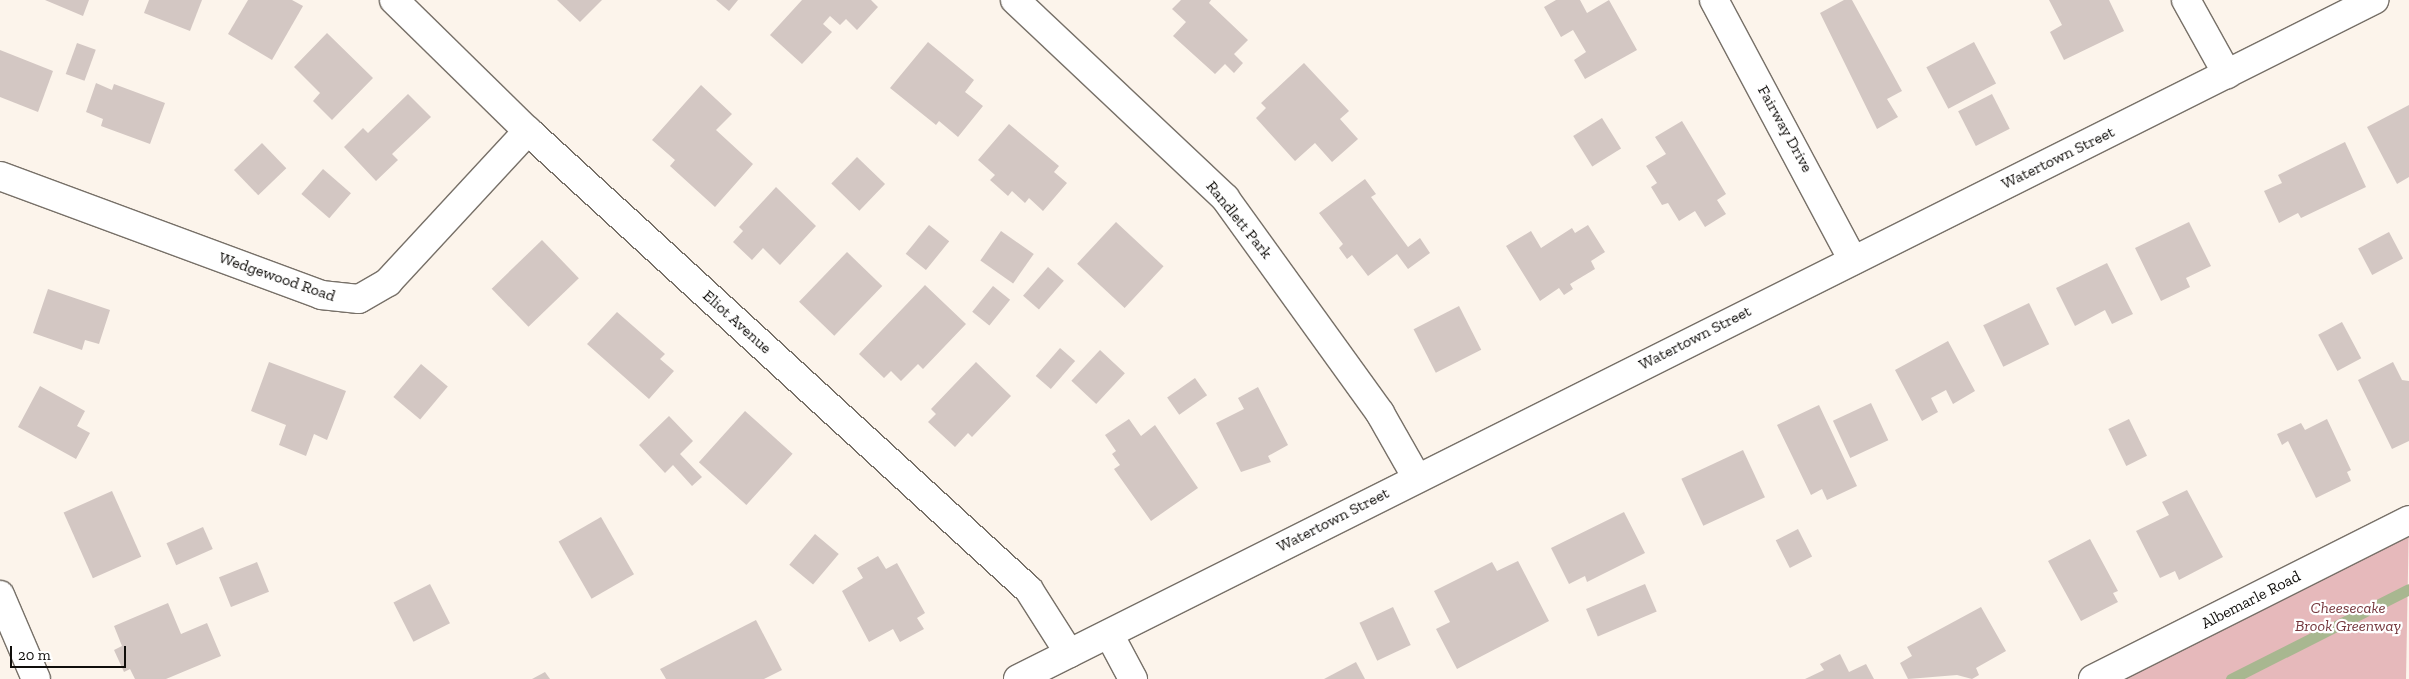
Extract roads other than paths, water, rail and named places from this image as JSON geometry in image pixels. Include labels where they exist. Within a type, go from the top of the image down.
[{"type":"street","name":"Eliot Avenue","points":[[394,0],[528,131],[1029,590],[1069,653]]},
{"type":"street","name":"Randlett Park","points":[[1015,0],[1231,205],[1380,413],[1417,478]]},
{"type":"street","name":"Fairway Drive","points":[[1714,0],[1853,260]]},
{"type":"street","points":[[2186,0],[2226,74]]},
{"type":"street","name":"Watertown Street","points":[[1018,679],[2374,0]]},
{"type":"street","name":"Wedgewood Road","points":[[0,176],[321,295],[359,299],[388,282],[528,131]]},
{"type":"street","name":"Albemarle Road","points":[[2093,679],[2409,520]]},
{"type":"street","points":[[0,595],[36,679]]},
{"type":"street","points":[[1109,634],[1133,679]]},
{"type":"waterway","points":[[2231,679],[2409,589]]},
{"type":"park label","name":"Cheesecake Brook Greenway","points":[[2348,617]]}]
